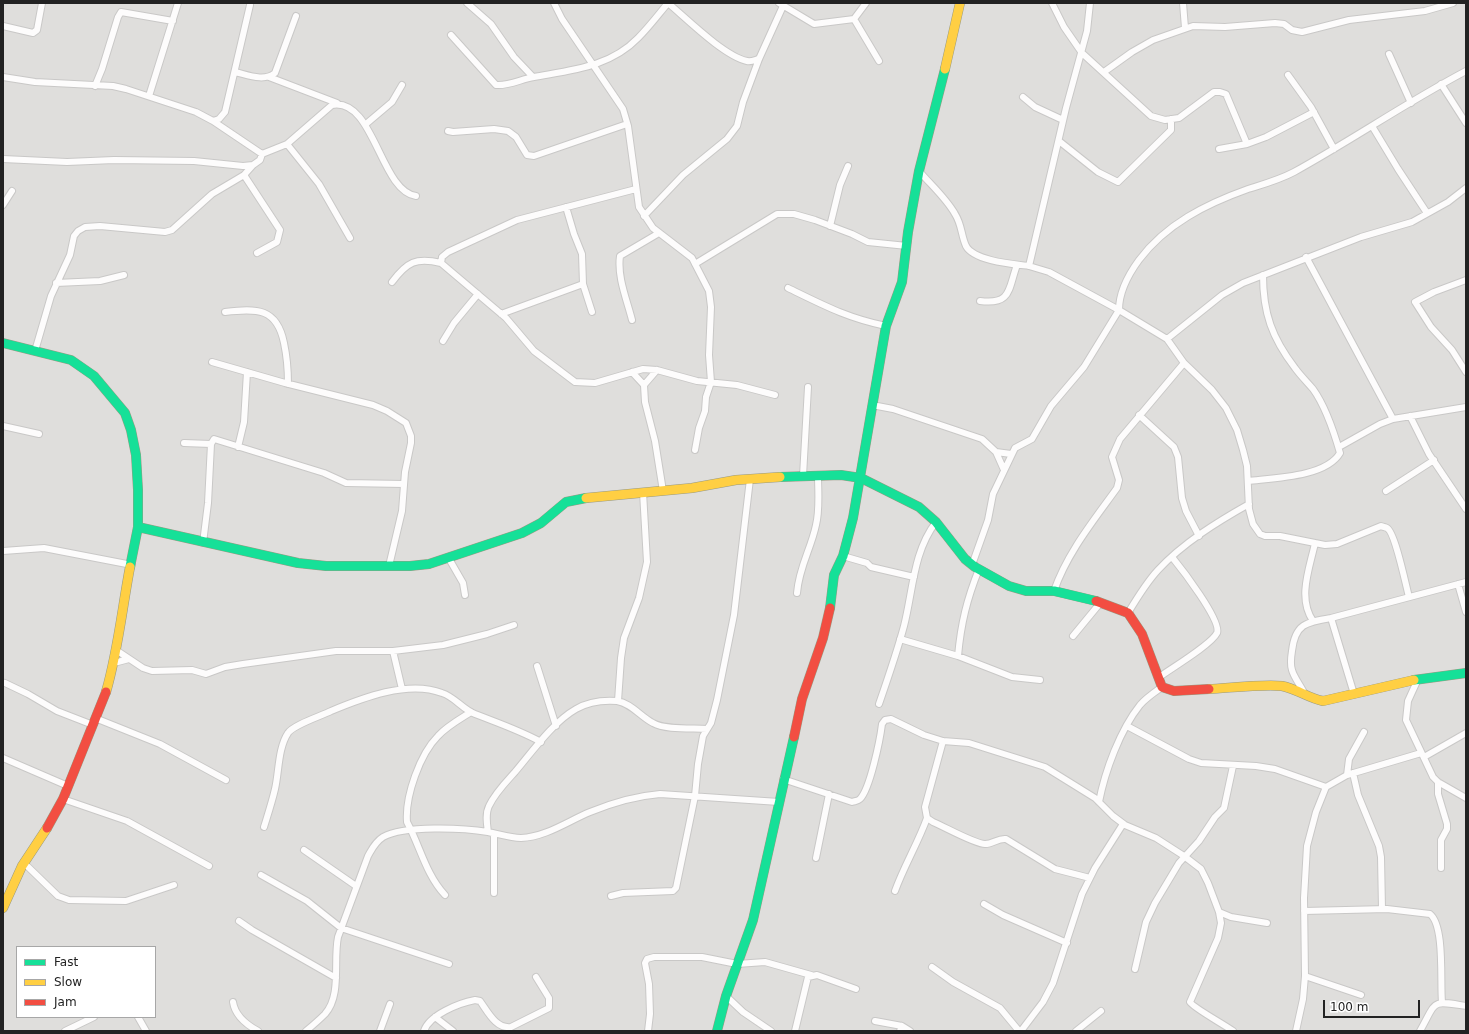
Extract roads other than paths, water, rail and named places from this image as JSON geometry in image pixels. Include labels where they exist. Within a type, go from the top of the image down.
[{"type":"street","points":[[3,26],[33,33],[37,30],[42,3]]},
{"type":"street","points":[[149,96],[178,3]]},
{"type":"street","points":[[467,3],[491,24],[514,57],[533,77]]},
{"type":"street","points":[[554,3],[623,109],[627,124],[639,207],[644,216],[659,233],[692,258],[708,291],[711,307],[709,355],[711,382],[706,397],[705,411],[699,428],[695,450]]},
{"type":"street","points":[[451,36],[496,85],[505,85],[533,77],[557,74],[593,65],[617,55],[638,39],[668,3],[721,48],[739,59],[749,62],[759,60]]},
{"type":"street","points":[[644,216],[683,175],[727,139],[738,126],[743,102],[780,4],[814,24],[854,19],[866,3]]},
{"type":"street","points":[[717,1031],[726,996],[753,920],[762,885],[783,779],[802,699],[829,612],[834,575],[843,556],[853,518],[886,326],[902,282],[919,171],[944,74],[960,3]]},
{"type":"street","points":[[1052,3],[1061,22],[1082,53],[1151,116],[1165,120],[1179,118],[1214,92],[1220,92],[1226,94],[1247,144]]},
{"type":"street","points":[[1029,266],[1058,141],[1082,53],[1087,31],[1090,3]]},
{"type":"street","points":[[1183,3],[1185,28]]},
{"type":"street","points":[[1104,72],[1132,52],[1153,40],[1185,28],[1204,25],[1224,27],[1275,22],[1284,24],[1292,30],[1302,32],[1349,20],[1419,12],[1453,3]]},
{"type":"street","points":[[213,121],[219,119],[225,112],[250,5]]},
{"type":"street","points":[[95,86],[121,12],[172,22]]},
{"type":"street","points":[[269,78],[275,72],[296,16]]},
{"type":"street","points":[[854,19],[879,61]]},
{"type":"street","points":[[1389,54],[1410,103]]},
{"type":"street","points":[[958,656],[963,615],[988,520],[993,494],[1011,454],[1015,448],[1032,439],[1051,406],[1084,367],[1119,310],[1122,292],[1130,272],[1160,235],[1181,219],[1226,198],[1288,176],[1441,84],[1466,71]]},
{"type":"street","points":[[235,72],[269,78],[343,105],[361,117],[399,186],[409,195],[416,196]]},
{"type":"street","points":[[1288,75],[1314,112],[1334,149]]},
{"type":"street","points":[[3,77],[48,84],[113,86],[149,96],[196,112],[213,121],[262,154]]},
{"type":"street","points":[[1441,84],[1466,123]]},
{"type":"street","points":[[366,124],[392,102],[402,85]]},
{"type":"street","points":[[1023,97],[1035,107],[1064,120]]},
{"type":"street","points":[[35,351],[56,283],[70,255],[74,236],[85,227],[165,232],[172,230],[212,194],[244,175],[260,160],[262,154],[287,144],[332,105],[338,104]]},
{"type":"street","points":[[1219,149],[1247,144],[1266,137],[1314,112]]},
{"type":"street","points":[[1058,141],[1098,172],[1118,182],[1171,130],[1171,119]]},
{"type":"street","points":[[448,131],[508,131],[516,137],[527,155],[534,156],[627,124]]},
{"type":"street","points":[[1372,126],[1427,213]]},
{"type":"street","points":[[287,144],[319,184],[350,238]]},
{"type":"street","points":[[3,159],[67,162],[114,160],[194,161],[243,166],[254,165]]},
{"type":"street","points":[[830,226],[840,185],[848,166]]},
{"type":"street","points":[[919,171],[954,212],[962,226],[967,247],[974,254],[1049,272],[1119,310],[1167,339],[1184,363],[1212,390],[1226,408],[1237,430],[1247,466],[1249,504],[1254,524],[1260,534],[1265,536],[1280,536],[1315,543],[1337,544],[1381,526],[1387,528],[1392,534],[1409,597]]},
{"type":"street","points":[[244,175],[280,230],[278,242],[257,253]]},
{"type":"street","points":[[1167,339],[1222,295],[1263,275],[1306,257],[1361,237],[1412,222],[1448,202],[1466,188]]},
{"type":"street","points":[[441,263],[442,257],[448,252],[472,239],[499,230],[517,220],[636,189]]},
{"type":"street","points":[[3,206],[12,190]]},
{"type":"street","points":[[566,207],[582,254],[583,284],[592,312]]},
{"type":"street","points":[[695,264],[777,214],[794,214],[830,226],[868,242],[907,246]]},
{"type":"street","points":[[632,320],[624,289],[620,256],[659,233]]},
{"type":"street","points":[[1306,257],[1393,420]]},
{"type":"street","points":[[392,282],[401,270],[409,264],[426,260],[441,263],[501,314],[534,351],[575,382],[595,383],[642,369],[657,370],[697,381],[737,385],[776,395]]},
{"type":"street","points":[[980,301],[994,303],[1003,300],[1009,292],[1017,265]]},
{"type":"street","points":[[56,283],[100,281],[124,275]]},
{"type":"street","points":[[1248,481],[1294,475],[1324,468],[1336,461],[1340,453],[1334,432],[1313,389],[1293,366],[1276,338],[1268,321],[1263,298],[1263,275]]},
{"type":"street","points":[[1466,280],[1434,292],[1415,302],[1431,327],[1452,350],[1466,372]]},
{"type":"street","points":[[501,314],[583,284]]},
{"type":"street","points":[[788,288],[840,314],[861,321],[886,326]]},
{"type":"street","points":[[442,341],[454,323],[478,294]]},
{"type":"street","points":[[225,312],[251,310],[272,316],[278,322],[281,327],[288,361],[288,384]]},
{"type":"street","points":[[3,343],[71,360],[94,376],[125,413],[131,430],[138,469],[138,527],[132,565],[121,612],[114,663],[94,721],[63,798],[43,836],[24,863],[3,908]]},
{"type":"street","points":[[212,362],[288,384],[373,405],[387,410],[406,424],[409,430],[411,444],[404,484],[402,511],[389,566]]},
{"type":"street","points":[[1054,591],[1060,575],[1080,540],[1117,488],[1119,480],[1112,456],[1114,450],[1139,415],[1184,363]]},
{"type":"street","points":[[644,385],[657,370]]},
{"type":"street","points":[[238,447],[244,422],[247,372]]},
{"type":"street","points":[[632,372],[644,385],[645,402],[655,441],[663,491]]},
{"type":"street","points":[[803,476],[808,387]]},
{"type":"street","points":[[872,405],[894,409],[972,434],[982,439],[996,452],[1004,470]]},
{"type":"street","points":[[1339,447],[1380,424],[1410,416],[1466,407]]},
{"type":"street","points":[[1139,415],[1174,446],[1178,457],[1182,498],[1186,511],[1199,536]]},
{"type":"street","points":[[1410,416],[1434,460],[1466,508]]},
{"type":"street","points":[[3,426],[40,434]]},
{"type":"street","points":[[203,543],[208,503],[211,444],[214,439],[324,473],[346,483],[404,484]]},
{"type":"street","points":[[184,443],[211,444]]},
{"type":"street","points":[[996,452],[1011,454]]},
{"type":"street","points":[[1386,491],[1434,460]]},
{"type":"street","points":[[138,527],[203,543],[298,563],[326,566],[389,566],[430,564],[536,526],[548,518],[558,505],[570,500],[663,491],[750,479],[803,476],[841,476],[861,478],[890,491],[919,508],[936,522],[954,547],[975,567],[1009,586],[1026,591],[1054,591],[1101,602],[1128,613],[1142,634],[1162,686],[1174,691],[1280,686],[1294,689],[1314,700],[1323,701],[1418,679],[1466,673]]},
{"type":"street","points":[[797,593],[800,572],[817,524],[818,476]]},
{"type":"street","points":[[611,896],[622,893],[673,891],[676,888],[695,796],[698,764],[704,736],[711,723],[717,700],[734,615],[750,479]]},
{"type":"street","points":[[618,701],[624,638],[639,598],[647,562],[643,492]]},
{"type":"street","points":[[1128,613],[1143,589],[1158,570],[1172,557],[1199,536],[1249,504]]},
{"type":"street","points":[[879,704],[900,639],[922,547],[927,534],[936,522]]},
{"type":"street","points":[[1313,621],[1307,613],[1305,589],[1315,543]]},
{"type":"street","points":[[3,551],[44,548],[132,565]]},
{"type":"street","points":[[843,556],[867,563],[871,567],[914,577]]},
{"type":"street","points":[[448,557],[463,583],[465,595]]},
{"type":"street","points":[[1158,678],[1210,641],[1217,632],[1218,625],[1195,587],[1172,557]]},
{"type":"street","points":[[1305,695],[1292,671],[1290,662],[1295,633],[1302,626],[1313,621],[1331,618],[1466,582]]},
{"type":"street","points":[[1458,584],[1466,612]]},
{"type":"street","points":[[1073,636],[1101,602]]},
{"type":"street","points":[[1331,618],[1354,694]]},
{"type":"street","points":[[116,650],[143,668],[152,671],[192,670],[206,674],[225,667],[336,651],[393,651],[443,645],[487,634],[514,625]]},
{"type":"street","points":[[900,639],[958,656],[1012,677],[1040,680]]},
{"type":"street","points":[[393,651],[402,689]]},
{"type":"street","points":[[114,663],[129,659]]},
{"type":"street","points":[[537,666],[556,726]]},
{"type":"street","points":[[1418,679],[1408,701],[1406,720],[1433,777],[1438,782],[1466,798]]},
{"type":"street","points":[[5,683],[28,694],[57,711],[94,721],[160,744],[226,780]]},
{"type":"street","points":[[1099,802],[1109,767],[1127,726],[1141,704],[1162,686]]},
{"type":"street","points":[[264,827],[275,789],[288,732],[298,726],[346,705],[402,689],[441,692],[455,698],[461,706],[471,712],[518,729],[541,742]]},
{"type":"street","points":[[494,893],[491,833],[486,816],[489,806],[541,742],[566,715],[577,708],[590,703],[618,701],[629,705],[654,724],[707,729]]},
{"type":"street","points":[[445,895],[437,886],[430,873],[407,822],[409,800],[423,758],[439,735],[471,712]]},
{"type":"street","points":[[783,779],[852,802],[857,801],[862,797],[871,773],[882,724],[885,720],[891,719],[924,735],[943,741],[969,742],[1045,767],[1099,802],[1112,816],[1123,824],[1156,838],[1201,869],[1219,912],[1221,923],[1218,938],[1190,1002],[1196,1008],[1208,1014],[1233,1031]]},
{"type":"street","points":[[1127,726],[1195,761],[1213,765],[1256,766],[1275,769],[1326,787]]},
{"type":"street","points":[[1364,732],[1349,759],[1350,774],[1379,846],[1381,857],[1382,909]]},
{"type":"street","points":[[1296,1031],[1303,999],[1305,976],[1304,874],[1307,846],[1316,812],[1326,787],[1350,774],[1423,755],[1466,734]]},
{"type":"street","points":[[895,891],[902,871],[918,843],[927,818],[925,807],[943,741]]},
{"type":"street","points":[[3,758],[68,786]]},
{"type":"street","points":[[1135,969],[1146,922],[1164,886],[1184,856],[1199,841],[1215,817],[1224,808],[1233,766]]},
{"type":"street","points":[[1438,782],[1438,794],[1447,824],[1447,829],[1441,840],[1441,868]]},
{"type":"street","points":[[306,1031],[325,1014],[331,1004],[336,978],[335,950],[341,928],[356,886],[375,844],[384,837],[432,828],[459,828],[521,838],[535,836],[553,830],[590,812],[642,796],[660,794],[779,802]]},
{"type":"street","points":[[816,858],[829,794]]},
{"type":"street","points":[[63,798],[126,822],[169,843],[209,866]]},
{"type":"street","points":[[927,818],[932,822],[976,842],[986,844],[1000,838],[1006,839],[1056,868],[1090,878]]},
{"type":"street","points":[[932,966],[953,982],[1000,1008],[1021,1031],[1043,1002],[1053,983],[1082,894],[1123,824]]},
{"type":"street","points":[[304,850],[356,886]]},
{"type":"street","points":[[24,863],[58,896],[70,900],[126,901],[174,885]]},
{"type":"street","points":[[261,875],[307,901],[341,928],[449,964]]},
{"type":"street","points":[[984,904],[1002,916],[1067,943]]},
{"type":"street","points":[[1304,910],[1382,909],[1430,914],[1436,918],[1441,957],[1442,1002]]},
{"type":"street","points":[[1219,912],[1231,917],[1267,923]]},
{"type":"street","points":[[238,921],[336,978]]},
{"type":"street","points":[[648,1031],[650,1014],[649,984],[645,963],[647,959],[654,957],[702,957],[737,964],[765,962],[811,975],[817,975],[856,989]]},
{"type":"street","points":[[795,1031],[808,977],[811,975]]},
{"type":"street","points":[[1305,976],[1361,995]]},
{"type":"street","points":[[424,1031],[429,1021],[435,1016],[475,1000],[480,1001],[500,1026],[505,1028],[511,1027],[549,1008],[548,998],[536,977]]},
{"type":"street","points":[[726,996],[743,1012],[771,1031]]},
{"type":"street","points":[[233,1002],[234,1007],[240,1017],[258,1031]]},
{"type":"street","points":[[1420,1031],[1434,1006],[1442,1002],[1466,1006]]},
{"type":"street","points":[[380,1031],[390,1004]]},
{"type":"street","points":[[1076,1031],[1101,1011]]},
{"type":"street","points":[[435,1016],[453,1031]]},
{"type":"street","points":[[66,1031],[92,1018]]},
{"type":"street","points":[[139,1018],[146,1031]]},
{"type":"street","points":[[875,1021],[910,1031]]}]
